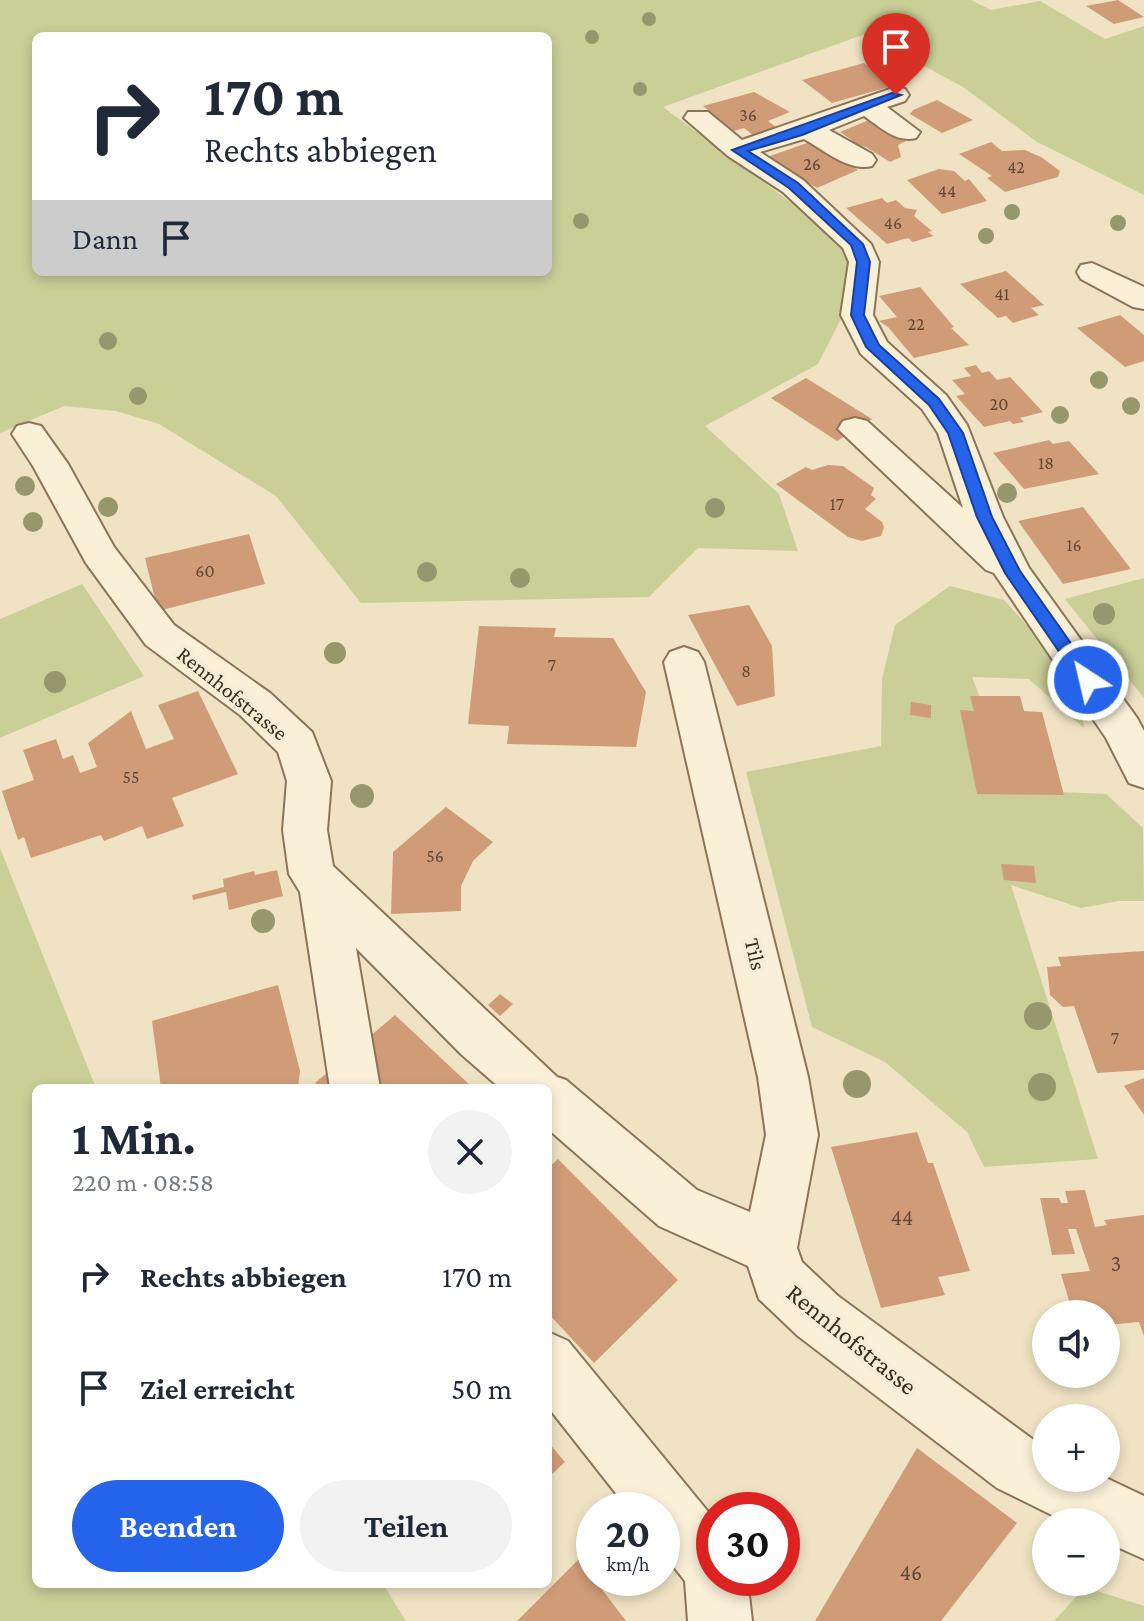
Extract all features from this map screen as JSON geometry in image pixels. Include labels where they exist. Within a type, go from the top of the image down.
[{"type":"street","points":[[738,150],[807,129],[896,95]]},
{"type":"street","points":[[867,106],[906,132]]},
{"type":"street","points":[[698,118],[738,150],[793,186],[856,244],[864,262],[857,315],[873,347],[934,402],[955,433],[985,517],[1013,573],[1122,729],[1144,771]]},
{"type":"street","points":[[807,129],[862,160]]},
{"type":"street","points":[[1092,272],[1144,300]]},
{"type":"street","points":[[855,429],[975,542],[1013,573]]},
{"type":"street","name":"Rennhofstrasse","points":[[29,434],[50,464],[99,554],[160,635],[255,704],[297,744],[309,781],[305,830],[312,874],[479,1038],[532,1084]]},
{"type":"street","name":"Tils","points":[[684,662],[754,947],[792,1135],[770,1248]]},
{"type":"street","points":[[322,884],[354,1084]]},
{"type":"street","points":[[552,1100],[678,1208],[770,1248]]},
{"type":"street","name":"Rennhofstrasse","points":[[770,1248],[779,1279],[818,1316],[908,1386],[1018,1467],[1144,1528]]},
{"type":"street","points":[[552,1366],[696,1546]]},
{"type":"street","points":[[718,1596],[720,1621]]},
{"type":"green space","points":[[0,0],[971,0],[991,10],[1040,1],[1105,39],[1144,26],[1144,195],[1037,142],[963,87],[865,34],[663,107],[825,228],[852,260],[846,309],[818,364],[705,426],[779,494],[798,551],[698,548],[649,597],[361,603],[276,496],[159,424],[116,411],[64,406],[0,433]]},
{"type":"green space","points":[[1144,578],[1144,698],[1065,599]]},
{"type":"green space","points":[[82,584],[144,676],[0,738],[0,619]]},
{"type":"green space","points":[[950,586],[1004,600],[1039,639],[1081,701],[1084,728],[1029,679],[972,677],[1016,790],[1106,794],[1143,828],[1144,901],[1118,901],[1081,908],[1011,885],[1098,1159],[984,1167],[967,1132],[885,1062],[812,1027],[746,772],[881,746],[882,679],[895,625]]},
{"type":"green space","points":[[0,848],[94,1084],[32,1084],[32,1588],[385,1588],[406,1621],[0,1621]]},
{"type":"green space","points":[[1077,1596],[1113,1596],[1144,1606],[1144,1621],[1054,1621]]},
{"type":"building","points":[[1118,0],[1144,17],[1114,24],[1086,6]]},
{"type":"building","points":[[864,63],[896,85],[832,103],[802,80]]},
{"type":"building","points":[[754,92],[790,112],[768,121],[777,128],[753,135],[744,128],[734,131],[703,106]]},
{"type":"building","points":[[937,100],[973,120],[942,133],[910,114]]},
{"type":"building","points":[[869,120],[906,141],[898,145],[901,157],[890,162],[866,147],[851,144],[852,140],[840,132]]},
{"type":"building","points":[[810,142],[858,170],[817,188],[767,157]]},
{"type":"building","points":[[991,142],[1002,151],[1025,150],[1041,157],[1060,171],[1058,177],[1005,192],[987,178],[992,176],[959,154]]},
{"type":"building","points":[[939,169],[954,171],[965,181],[969,179],[987,201],[942,214],[907,180]]},
{"type":"building","points":[[882,198],[887,203],[896,200],[905,208],[917,210],[914,216],[932,231],[928,232],[933,236],[913,242],[908,238],[887,244],[846,208]]},
{"type":"building","points":[[1006,271],[1044,305],[1031,308],[1039,315],[1013,323],[1006,316],[998,318],[960,284]]},
{"type":"building","points":[[920,287],[954,327],[951,328],[969,345],[914,358],[888,327],[879,321],[897,317],[879,296]]},
{"type":"building","points":[[1120,315],[1144,335],[1144,361],[1125,367],[1077,328]]},
{"type":"building","points":[[976,365],[982,373],[989,371],[997,380],[1010,377],[1043,412],[1020,418],[1024,422],[1013,424],[1010,421],[984,427],[956,396],[965,394],[952,380],[971,376],[964,368]]},
{"type":"building","points":[[806,378],[872,419],[837,441],[771,398]]},
{"type":"building","points":[[1049,440],[1053,444],[1069,441],[1099,474],[1024,489],[993,453]]},
{"type":"building","points":[[828,465],[843,466],[874,488],[871,495],[876,499],[865,509],[882,522],[881,536],[862,541],[848,537],[776,484],[806,467],[812,470]]},
{"type":"building","points":[[1083,507],[1131,569],[1063,584],[1018,521]]},
{"type":"building","points":[[249,534],[265,584],[158,611],[145,558]]},
{"type":"building","points":[[749,605],[772,646],[775,696],[737,706],[688,615]]},
{"type":"building","points":[[479,626],[556,628],[554,637],[613,638],[646,692],[636,747],[507,744],[509,726],[468,724]]},
{"type":"building","points":[[198,691],[238,774],[172,798],[184,826],[147,839],[142,826],[104,841],[101,835],[31,858],[24,837],[18,840],[2,791],[34,780],[23,750],[56,739],[63,759],[73,755],[80,773],[97,767],[88,743],[131,711],[146,749],[174,739],[158,705]]},
{"type":"building","points":[[970,696],[1020,696],[1024,711],[1042,712],[1064,795],[977,794],[960,710],[974,711]]},
{"type":"building","points":[[911,702],[931,705],[931,718],[910,715]]},
{"type":"building","points":[[446,807],[493,842],[473,861],[461,886],[461,911],[391,914],[393,852]]},
{"type":"building","points":[[1001,864],[1034,866],[1036,883],[1004,880]]},
{"type":"building","points":[[277,870],[283,896],[229,910],[226,892],[193,900],[192,895],[224,887],[223,879],[254,871],[255,875]]},
{"type":"building","points":[[1144,951],[1144,1070],[1097,1073],[1074,1006],[1063,1007],[1050,995],[1047,967],[1061,966],[1058,957]]},
{"type":"building","points":[[278,985],[300,1071],[298,1084],[160,1084],[152,1021]]},
{"type":"building","points":[[500,994],[513,1004],[500,1016],[488,1005]]},
{"type":"building","points":[[395,1015],[469,1084],[316,1084]]},
{"type":"building","points":[[1144,1078],[1144,1115],[1124,1086]]},
{"type":"building","points":[[917,1132],[928,1163],[933,1163],[970,1271],[938,1277],[945,1295],[881,1308],[831,1147]]},
{"type":"building","points":[[558,1159],[678,1280],[594,1363],[552,1317],[552,1164]]},
{"type":"building","points":[[1085,1190],[1095,1227],[1107,1225],[1104,1220],[1144,1215],[1144,1336],[1139,1322],[1120,1324],[1120,1300],[1069,1300],[1061,1274],[1090,1271],[1076,1229],[1068,1229],[1075,1254],[1052,1255],[1040,1198],[1059,1198],[1061,1203],[1068,1203],[1065,1191]]},
{"type":"building","points":[[552,1447],[565,1462],[552,1474]]},
{"type":"building","points":[[917,1448],[1017,1523],[941,1621],[815,1621]]},
{"type":"building","points":[[576,1562],[576,1596],[607,1596],[626,1621],[517,1621]]},
{"type":"route","points":[[896,95],[798,132],[738,150],[793,186],[856,244],[864,262],[857,315],[873,347],[934,402],[955,433],[985,517],[1013,573],[1088,680]]}]
